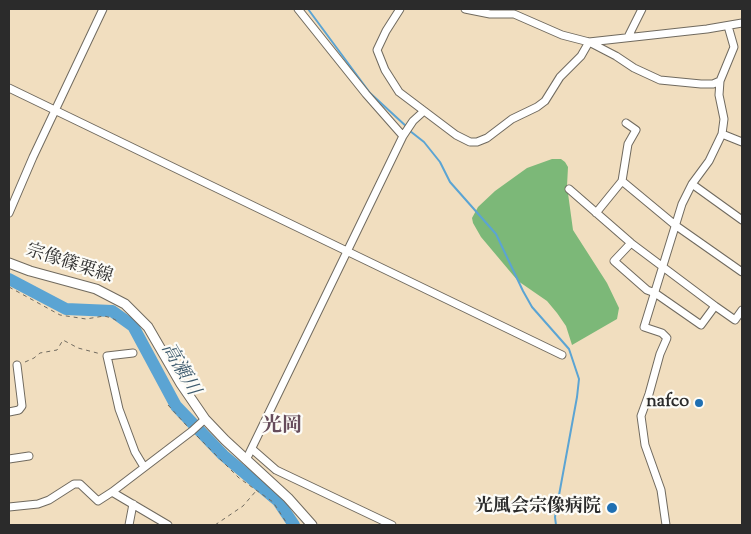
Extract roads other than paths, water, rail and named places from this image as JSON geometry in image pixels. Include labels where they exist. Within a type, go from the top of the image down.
[{"type":"main road","name":"宗像篠栗線","points":[[9,262],[30,271],[96,289],[125,304],[148,327],[184,390],[205,419],[246,460],[274,484],[312,525]]},
{"type":"street","points":[[9,213],[103,9]]},
{"type":"street","points":[[298,9],[366,94],[404,136]]},
{"type":"street","points":[[400,9],[377,50],[385,70],[399,92],[456,135],[470,142],[477,142],[487,138],[512,119],[538,107],[545,101],[560,77],[581,56],[589,42]]},
{"type":"street","points":[[465,9],[490,14],[514,14],[562,35],[589,42],[634,68],[660,80],[701,84],[713,84],[720,81]]},
{"type":"street","points":[[628,37],[642,9]]},
{"type":"street","points":[[589,42],[742,23]]},
{"type":"street","points":[[666,525],[661,490],[645,445],[641,416],[650,394],[660,354],[667,338],[662,333],[644,327],[682,204],[692,184],[709,161],[722,134],[724,119],[720,81],[734,47],[728,26]]},
{"type":"street","points":[[9,88],[562,355]]},
{"type":"street","points":[[246,460],[404,136],[412,121],[424,111]]},
{"type":"street","points":[[596,213],[622,181],[628,144],[636,130],[626,122]]},
{"type":"street","points":[[722,134],[742,142]]},
{"type":"street","points":[[622,181],[674,225],[742,272]]},
{"type":"street","points":[[692,184],[742,220]]},
{"type":"street","points":[[569,189],[662,268],[735,320],[742,310]]},
{"type":"street","points":[[631,243],[614,261],[646,290],[654,293],[701,325],[715,306]]},
{"type":"street","points":[[133,353],[107,356],[119,409],[135,452],[144,467]]},
{"type":"street","points":[[9,412],[19,410],[22,406],[17,365]]},
{"type":"street","points":[[9,507],[38,504],[49,500],[74,484],[80,484],[98,500],[112,492],[205,419]]},
{"type":"street","points":[[252,449],[276,470],[392,525]]},
{"type":"street","points":[[9,459],[29,456]]},
{"type":"street","points":[[112,492],[168,525]]},
{"type":"street","points":[[129,525],[133,504]]},
{"type":"waterway","points":[[308,9],[370,93],[407,127]]},
{"type":"waterway","points":[[410,131],[424,142],[440,162],[450,182],[496,234],[532,307],[569,349],[579,379],[555,517],[556,525]]},
{"type":"waterway","name":"高瀬川","points":[[9,279],[66,309],[112,311],[133,326],[176,406],[223,455],[278,501],[294,525]]},
{"type":"place","name":"nafco","points":[[699,403]]},
{"type":"place","name":"光風会宗像病院","points":[[612,508]]},
{"type":"district","name":"光岡","points":[[282,428]]}]
